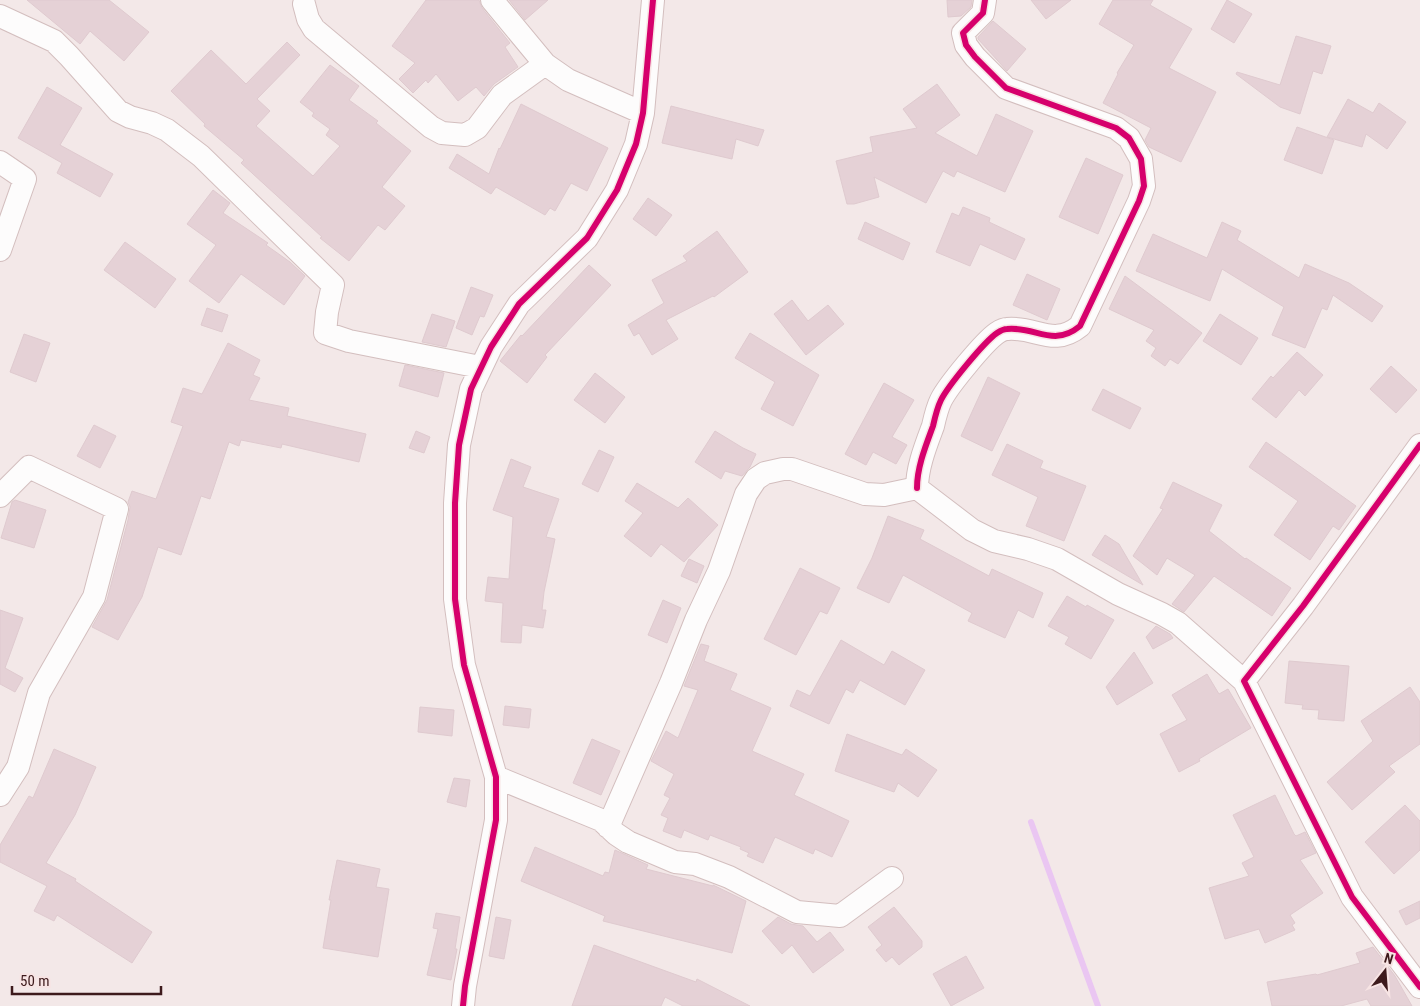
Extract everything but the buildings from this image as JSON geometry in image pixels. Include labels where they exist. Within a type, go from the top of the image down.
[{"type":"street","points":[[492,0],[545,64],[568,80],[643,113]]},
{"type":"street","points":[[463,1006],[464,986],[496,820],[496,777],[464,665],[455,599],[455,503],[459,446],[471,389],[490,347],[519,304],[587,238],[618,190],[636,144],[643,113],[653,0]]},
{"type":"street","points":[[917,488],[923,456],[940,401],[949,388],[985,344],[998,332],[1006,329],[1019,330],[1056,337],[1071,333],[1080,326],[1139,201],[1144,186],[1141,159],[1129,138],[1116,128],[1006,88],[975,57],[966,45],[963,32],[984,13],[985,0]]},
{"type":"street","points":[[304,4],[308,19],[314,29],[431,127],[442,133],[465,135],[477,128],[502,95],[545,64]]},
{"type":"street","points":[[0,16],[54,41],[118,111],[167,130],[215,169],[333,285],[325,332],[349,341],[480,367]]},
{"type":"street","points":[[0,162],[25,180],[0,250]]},
{"type":"street","points":[[1244,681],[1303,606],[1420,445]]},
{"type":"street","points":[[0,496],[28,467],[117,509],[94,597],[39,693],[18,767],[0,795]]},
{"type":"street","points":[[608,827],[671,683],[696,620],[719,571],[746,494],[756,480],[765,473],[792,469],[865,494],[884,495],[917,488],[972,530],[994,541],[1028,549],[1057,559],[1118,594],[1178,623],[1244,681],[1352,897],[1420,987]]},
{"type":"street","points":[[496,777],[601,820],[628,842],[675,862],[695,864],[730,877],[797,912],[840,916],[892,878]]},
{"type":"waterway","points":[[1031,822],[1098,1006]]},
{"type":"cycle path","points":[[463,1006],[465,986],[496,820],[496,777],[464,665],[455,599],[455,503],[459,445],[471,389],[491,347],[519,304],[587,238],[617,190],[636,144],[643,113],[653,0]]},
{"type":"cycle path","points":[[917,488],[920,464],[937,409],[951,385],[984,345],[1002,330],[1027,330],[1053,336],[1070,332],[1080,326],[1139,201],[1144,186],[1141,159],[1129,138],[1116,128],[1006,88],[975,57],[966,45],[963,33],[983,13],[985,0]]},
{"type":"cycle path","points":[[1420,445],[1303,606],[1244,681],[1352,897],[1420,987]]}]
